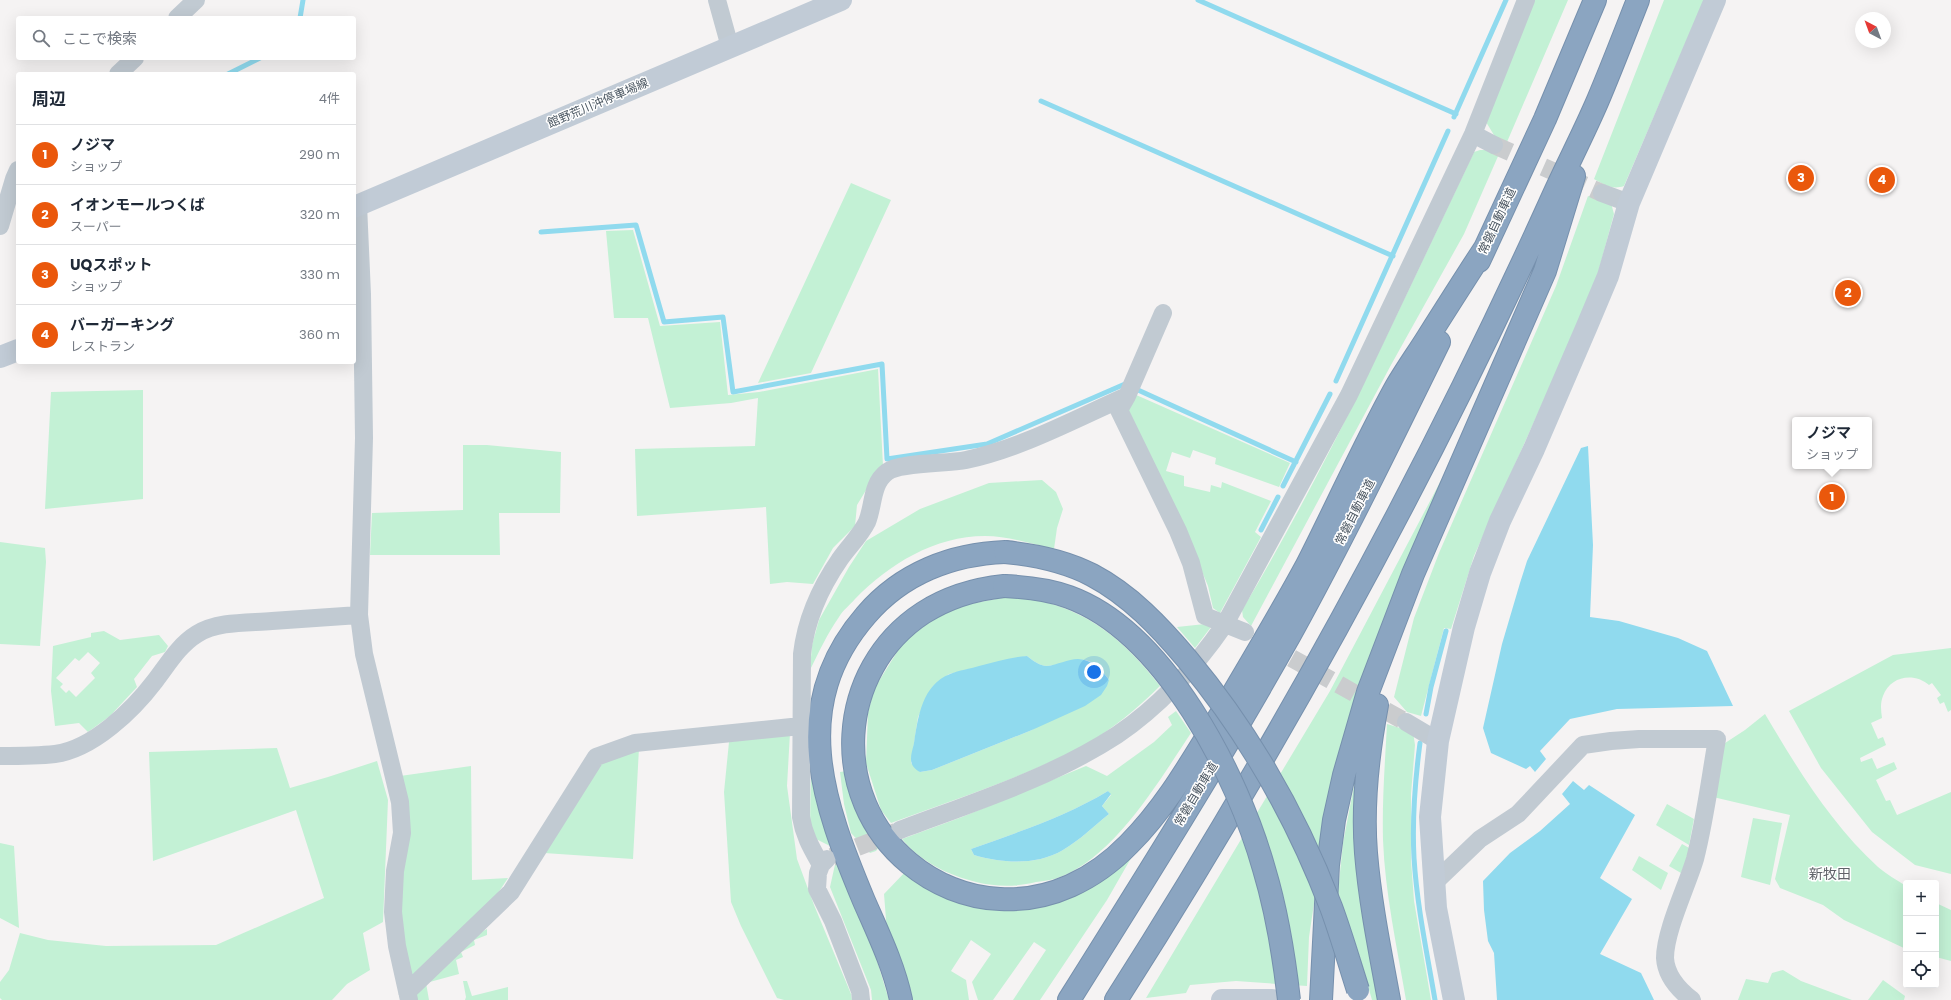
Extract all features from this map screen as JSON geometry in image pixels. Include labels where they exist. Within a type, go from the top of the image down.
[{"type":"highway","name":"常磐自動車道","points":[[1069,1000],[1227,743],[1291,633],[1360,504],[1486,248],[1545,119],[1595,0]]},
{"type":"highway","points":[[1116,1000],[1170,916],[1248,785],[1317,666],[1390,533],[1463,389],[1597,103],[1638,0]]},
{"type":"highway","points":[[1321,990],[1328,865],[1334,820],[1344,775],[1368,692],[1432,529],[1465,458],[1546,271],[1597,103]]},
{"type":"highway","points":[[1289,1000],[1273,901],[1254,839],[1239,801],[1217,754],[1177,688],[1162,669],[1128,634],[1110,619],[1071,597],[1050,590],[1029,587],[1004,586],[974,591],[939,604],[910,623],[888,644],[875,663],[862,694],[856,714],[852,737],[853,762],[858,786],[865,807],[875,826],[888,844],[918,871],[936,882],[976,896],[997,899],[1021,899],[1043,896],[1066,889],[1091,876],[1129,845],[1162,806],[1192,762],[1237,687],[1302,573],[1397,386],[1486,248]]},
{"type":"highway","points":[[901,1000],[880,937],[837,833],[822,780],[820,731],[827,685],[834,663],[846,643],[874,606],[891,591],[911,577],[932,566],[956,558],[981,553],[1005,552],[1029,554],[1051,559],[1086,572],[1110,586],[1151,620],[1199,674],[1223,705],[1245,739],[1291,818],[1331,907],[1359,997]]},
{"type":"highway","points":[[1389,1000],[1369,886],[1365,811],[1369,748],[1382,677],[1396,618]]},
{"type":"street","points":[[179,16],[196,0]]},
{"type":"street","points":[[717,0],[730,47]]},
{"type":"street","name":"館野荒川沖停車場線","points":[[356,206],[841,0]]},
{"type":"street","points":[[900,830],[1058,768],[1118,734],[1140,718],[1197,662],[1225,624],[1349,395],[1472,134],[1526,0]]},
{"type":"street","points":[[1454,1000],[1436,908],[1430,817],[1433,777],[1438,741],[1461,641],[1480,573],[1500,521],[1537,442],[1608,276],[1628,203],[1715,0]]},
{"type":"street","points":[[120,72],[133,60]]},
{"type":"street","points":[[1472,134],[1494,145]]},
{"type":"street","points":[[0,226],[16,174]]},
{"type":"street","points":[[1602,193],[1628,203]]},
{"type":"street","points":[[356,206],[362,294],[364,438],[359,615],[364,654],[400,802],[402,833],[395,872],[393,912],[397,946],[408,996]]},
{"type":"street","points":[[1164,313],[1127,396],[1119,410],[1178,531],[1191,563],[1205,616],[1245,632]]},
{"type":"street","points":[[0,358],[16,351]]},
{"type":"street","points":[[861,1000],[860,990],[833,921],[817,889],[818,873],[824,862],[808,842],[803,829],[801,817],[802,654],[808,620],[821,589],[840,559],[862,532],[871,512],[873,494],[888,471],[903,467],[964,460],[998,452],[1127,396]]},
{"type":"street","points":[[0,756],[56,754],[84,744],[98,737],[118,720],[155,682],[171,658],[186,642],[208,628],[234,624],[359,615]]},
{"type":"street","points":[[1406,722],[1438,741]]},
{"type":"street","points":[[408,996],[511,892],[596,757],[635,743],[801,726]]},
{"type":"street","points":[[1434,883],[1480,839],[1518,814],[1582,745],[1639,739],[1717,739],[1695,858],[1667,942],[1665,959],[1675,984],[1692,1000]]},
{"type":"street","points":[[1222,1000],[1272,1000]]},
{"type":"green space","points":[[1533,0],[1568,0],[1507,142],[1497,140],[1486,122]]},
{"type":"green space","points":[[1664,0],[1704,0],[1624,186],[1609,186],[1594,179]]},
{"type":"green space","points":[[1489,150],[1499,154],[1464,234],[1391,365],[1251,626],[1243,617],[1242,610],[1335,441],[1474,152]]},
{"type":"green space","points":[[851,183],[891,200],[811,373],[758,383]]},
{"type":"green space","points":[[1588,196],[1611,203],[1614,214],[1598,273],[1572,337],[1474,556],[1451,629],[1444,628],[1421,716],[1407,712],[1394,697],[1414,618],[1439,553],[1556,286]]},
{"type":"green space","points":[[633,230],[660,326],[720,322],[728,395],[759,392],[878,369],[883,466],[857,505],[855,526],[833,548],[813,584],[787,582],[770,584],[766,507],[637,516],[635,449],[755,446],[758,398],[731,403],[670,408],[648,318],[614,318],[606,231]]},
{"type":"green space","points":[[143,390],[143,499],[45,509],[51,392]]},
{"type":"green space","points":[[1134,394],[1290,463],[1279,487],[1215,464],[1216,458],[1193,450],[1190,458],[1172,452],[1166,471],[1184,476],[1184,486],[1210,492],[1211,485],[1221,488],[1222,482],[1271,501],[1255,532],[1261,537],[1220,613],[1213,608],[1208,586],[1188,538],[1126,410]]},
{"type":"green space","points":[[463,445],[487,445],[561,452],[560,513],[499,513],[500,555],[370,555],[372,513],[463,510]]},
{"type":"green space","points":[[1448,467],[1327,817],[1309,937],[1307,986],[1236,981],[1190,985],[1186,993],[1146,998],[1330,691]]},
{"type":"green space","points":[[1042,480],[1056,492],[1063,509],[1057,528],[1054,549],[1011,539],[985,536],[966,537],[948,541],[914,554],[883,574],[868,586],[841,614],[823,643],[810,670],[812,645],[819,620],[849,567],[866,541],[920,509],[989,483]]},
{"type":"green space","points":[[0,542],[45,548],[46,562],[40,646],[0,644]]},
{"type":"green space","points":[[1006,597],[1030,599],[1053,604],[1074,612],[1094,623],[1129,650],[1160,686],[1123,719],[1083,746],[1060,758],[964,797],[891,823],[881,810],[866,763],[868,713],[874,689],[902,644],[941,612],[970,604]],"holes":[[[1027,656],[1044,666],[1080,660],[1087,661],[1094,664],[1101,670],[1109,680],[1032,730],[932,770],[920,772],[911,763],[918,717],[933,686],[949,674]]]},
{"type":"green space","points":[[1205,624],[1211,627],[1195,648],[1177,627]]},
{"type":"green space","points":[[104,631],[120,640],[159,635],[168,646],[165,652],[152,656],[134,679],[137,687],[110,716],[88,732],[79,723],[55,726],[51,691],[53,646],[91,637],[91,633]],"holes":[[[88,652],[100,663],[91,673],[95,678],[76,697],[69,690],[66,693],[60,687],[63,684],[56,678],[75,658],[79,661]]]},
{"type":"green space","points":[[1951,648],[1951,710],[1948,712],[1944,702],[1940,704],[1937,698],[1941,695],[1932,683],[1929,685],[1916,678],[1910,677],[1897,680],[1886,689],[1883,696],[1881,704],[1882,718],[1871,723],[1878,739],[1883,737],[1886,745],[1860,758],[1861,762],[1872,758],[1877,769],[1894,762],[1897,769],[1876,780],[1886,801],[1890,800],[1897,815],[1951,792],[1951,874],[1915,865],[1872,832],[1821,768],[1789,711],[1893,655]]},
{"type":"green space","points":[[1176,711],[1191,733],[1165,773],[1117,835],[1080,867],[1060,877],[1014,886],[999,886],[976,882],[955,876],[926,861],[902,839],[962,817],[1086,766],[1107,776],[1154,742],[1172,725],[1168,717]],"holes":[[[1108,791],[1111,795],[1102,806],[1109,814],[1075,842],[1053,855],[1042,859],[1019,862],[985,858],[974,855],[971,849],[1024,830],[1075,809]]]},
{"type":"green space","points":[[1765,714],[1802,775],[1845,833],[1878,867],[1903,884],[1903,948],[1844,920],[1823,905],[1780,888],[1775,879],[1790,815],[1713,797],[1722,745],[1745,730]]},
{"type":"green space","points":[[1387,724],[1413,732],[1415,745],[1411,794],[1411,860],[1414,901],[1431,1000],[1406,1000],[1392,920],[1386,880],[1383,840],[1383,796]]},
{"type":"green space","points":[[790,733],[787,786],[797,859],[814,905],[851,994],[852,1000],[784,1000],[777,998],[741,926],[731,902],[724,792],[729,742]]},
{"type":"green space","points":[[277,748],[290,788],[377,761],[388,800],[383,922],[363,933],[370,970],[347,984],[332,1000],[2,1000],[0,998],[0,982],[9,970],[20,933],[48,940],[106,946],[216,945],[324,898],[296,810],[153,861],[149,752]]},
{"type":"green space","points":[[639,748],[633,859],[544,853],[600,761]]},
{"type":"green space","points":[[471,766],[472,880],[508,878],[498,893],[415,977],[411,975],[402,933],[400,776]]},
{"type":"green space","points":[[811,770],[817,804],[830,846],[816,839],[810,825]]},
{"type":"green space","points":[[1357,770],[1383,1000],[1372,1000],[1358,951],[1338,892],[1343,843]]},
{"type":"green space","points":[[847,771],[851,797],[861,817],[881,844],[876,851],[870,853],[851,833],[844,804],[840,772]]},
{"type":"green space","points":[[1667,804],[1694,819],[1689,845],[1656,825]]},
{"type":"green space","points":[[1753,818],[1782,823],[1770,885],[1741,877]]},
{"type":"green space","points":[[0,843],[14,846],[19,928],[0,918]]},
{"type":"green space","points":[[1682,844],[1691,849],[1681,873],[1669,866]]},
{"type":"green space","points":[[1138,846],[1107,900],[1040,1000],[1013,1000],[1046,950],[1034,942],[993,1000],[978,1000],[972,982],[991,954],[971,940],[951,971],[966,980],[969,1000],[908,1000],[887,932],[884,894],[908,869],[1013,906]]},
{"type":"green space","points":[[1639,856],[1668,873],[1661,890],[1632,870]]},
{"type":"green space","points":[[836,860],[874,951],[889,1000],[872,1000],[871,990],[830,887]]},
{"type":"green space","points":[[1939,904],[1951,910],[1951,961],[1939,958]]},
{"type":"green space","points":[[487,929],[487,935],[474,940],[475,945],[461,952],[463,957],[456,960],[459,974],[426,983],[429,1000],[417,1000],[415,989],[481,932]]},
{"type":"green space","points":[[1783,970],[1801,981],[1852,1000],[1738,1000],[1746,979],[1768,983],[1772,973]]},
{"type":"green space","points":[[1883,980],[1905,996],[1904,1000],[1868,1000]]},
{"type":"green space","points":[[463,981],[467,981],[472,996],[508,987],[508,1000],[465,1000],[466,997]]},
{"type":"water","points":[[1588,446],[1593,545],[1590,617],[1619,621],[1678,638],[1707,651],[1733,706],[1617,709],[1570,719],[1540,751],[1546,759],[1535,772],[1530,766],[1526,769],[1491,753],[1483,728],[1502,644],[1527,561],[1581,448]]},
{"type":"water","points":[[1027,656],[1044,666],[1074,659],[1083,659],[1100,669],[1109,680],[1107,686],[1101,695],[1085,706],[1032,730],[932,770],[920,772],[913,766],[911,760],[917,723],[923,703],[933,686],[941,679],[957,671],[1015,657]]},
{"type":"water","points":[[1573,781],[1584,790],[1589,785],[1635,815],[1600,878],[1632,899],[1600,954],[1641,973],[1654,1000],[1497,1000],[1494,953],[1488,941],[1484,910],[1483,881],[1510,853],[1540,831],[1570,804],[1562,794]]},
{"type":"water","points":[[1108,791],[1111,794],[1102,806],[1109,814],[1075,842],[1053,855],[1042,859],[1019,862],[985,858],[974,855],[971,849],[1024,830],[1075,809]]},
{"type":"waterway","points":[[300,16],[303,0]]},
{"type":"waterway","points":[[1198,0],[1456,114]]},
{"type":"waterway","points":[[1454,117],[1506,0]]},
{"type":"waterway","points":[[232,72],[256,60]]},
{"type":"waterway","points":[[1041,101],[1393,256]]},
{"type":"waterway","points":[[1336,381],[1448,131]]},
{"type":"waterway","points":[[541,232],[636,225],[664,322],[723,317],[733,392],[882,364],[887,459],[987,444],[1125,384]]},
{"type":"waterway","points":[[1138,390],[1296,462]]},
{"type":"waterway","points":[[1283,486],[1330,394]]},
{"type":"waterway","points":[[1261,530],[1278,497]]},
{"type":"waterway","points":[[1426,714],[1431,687],[1446,631]]},
{"type":"waterway","points":[[1420,743],[1414,800],[1413,829],[1415,876],[1435,1000]]},
{"type":"tunnel","points":[[1494,145],[1602,193]]},
{"type":"tunnel","points":[[1268,645],[1406,722]]},
{"type":"tunnel","points":[[832,857],[896,832]]},
{"type":"place","name":"UQスポット","points":[[1801,178]]},
{"type":"place","name":"バーガーキング","points":[[1882,180]]},
{"type":"place","name":"イオンモールつくば","points":[[1848,293]]},
{"type":"place","name":"ノジマ","points":[[1832,497]]},
{"type":"district","name":"新牧田","points":[[1830,874]]}]
